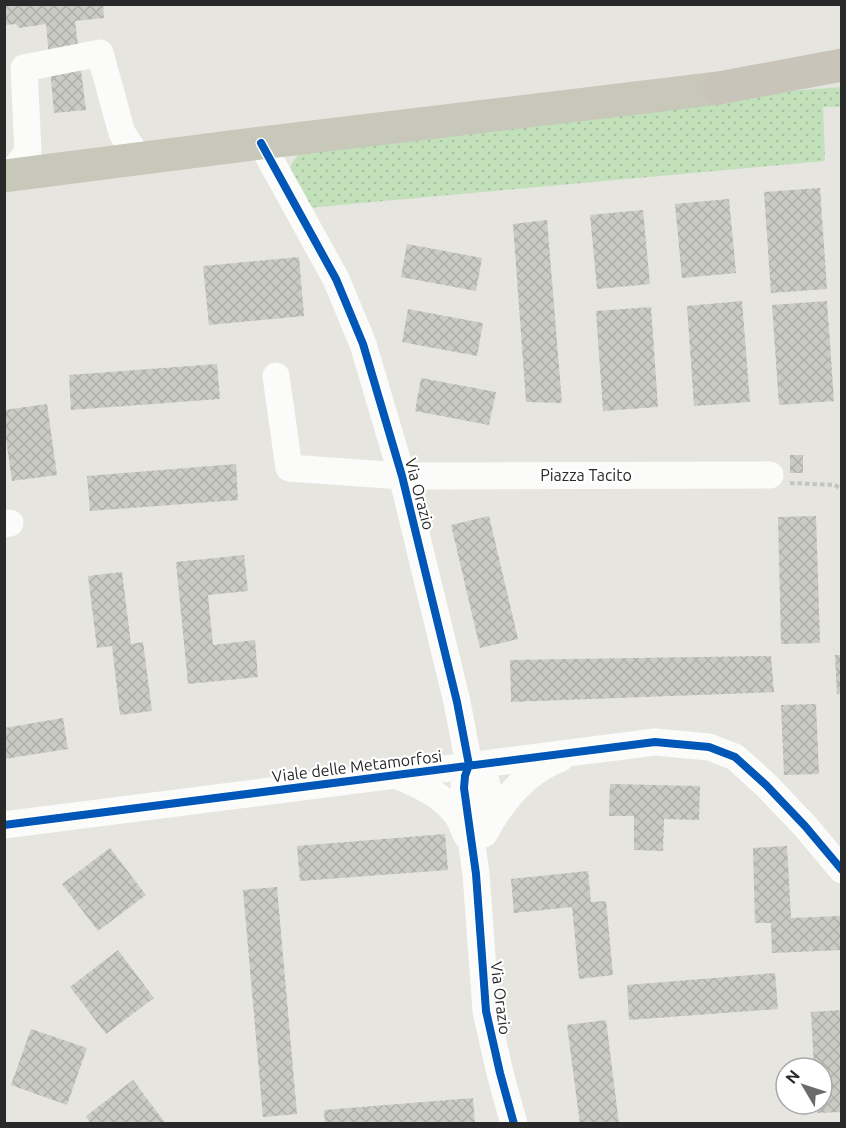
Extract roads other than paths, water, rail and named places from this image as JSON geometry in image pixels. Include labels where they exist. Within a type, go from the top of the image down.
[{"type":"highway","points":[[719,87],[842,65]]},
{"type":"highway","points":[[719,87],[842,83]]},
{"type":"main road","points":[[7,175],[719,87]]},
{"type":"street","points":[[7,175],[28,152],[24,68],[100,53],[122,133],[138,159]]},
{"type":"street","name":"Via Orazio","points":[[261,143],[336,279],[350,311],[363,344],[402,476],[454,690],[469,765],[464,788],[478,840],[476,874],[486,1011],[514,1124]]},
{"type":"street","name":"Piazza Tacito","points":[[276,376],[289,468],[402,476],[770,475]]},
{"type":"street","name":"Viale delle Metamorfosi","points":[[4,825],[655,742],[709,747],[735,757],[766,785],[805,826],[842,870]]},
{"type":"street","points":[[478,840],[512,793],[533,774],[554,761],[581,751]]},
{"type":"street","name":"Via Orazio","points":[[395,775],[420,785],[444,801],[478,840]]}]
